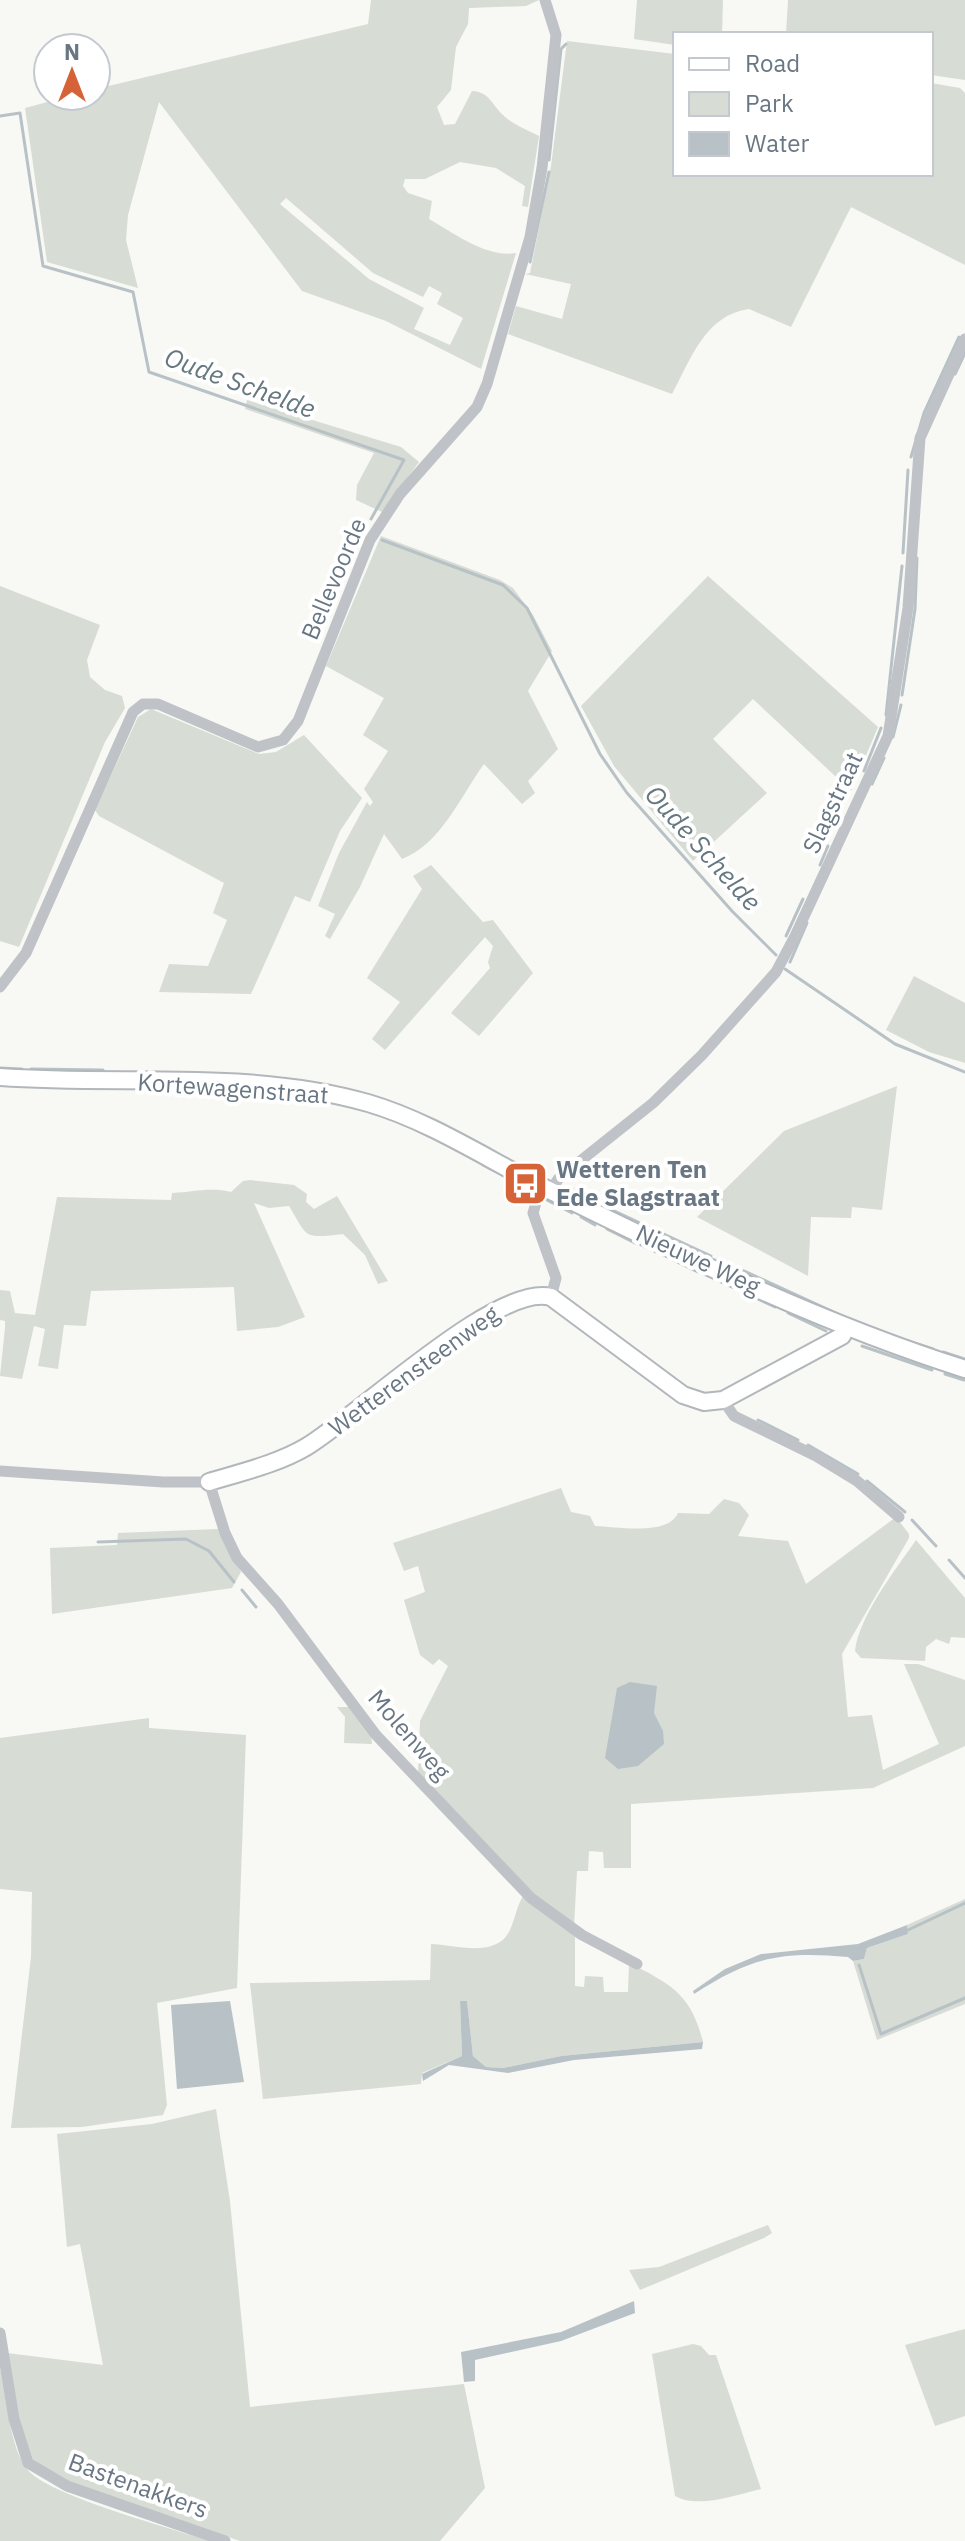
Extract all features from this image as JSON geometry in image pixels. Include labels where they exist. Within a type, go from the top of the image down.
[{"type":"street","name":"Bellevoorde","points":[[0,987],[26,953],[133,712],[143,704],[158,704],[258,747],[283,740],[298,721],[379,525],[400,494],[477,407],[487,384],[530,237],[542,168],[556,35],[545,0]]},
{"type":"street","name":"Slagstraat","points":[[546,1189],[653,1103],[702,1055],[776,972],[795,936],[888,736],[908,608],[920,438],[965,339]]},
{"type":"street","name":"Kortewagenstraat","points":[[0,1077],[228,1084],[341,1097],[400,1114],[546,1189]]},
{"type":"street","points":[[546,1189],[533,1211],[556,1278],[551,1297],[683,1395],[704,1402],[723,1400],[842,1336],[846,1328],[965,1369]]},
{"type":"street","name":"Nieuwe Weg","points":[[546,1189],[846,1328]]},
{"type":"street","name":"Wetterensteenweg","points":[[0,1471],[163,1482],[209,1482],[304,1448],[478,1319],[523,1297],[551,1297]]},
{"type":"street","points":[[723,1400],[734,1416],[816,1456],[857,1481],[899,1517]]},
{"type":"street","name":"Molenweg","points":[[209,1482],[237,1558],[278,1604],[376,1735],[531,1898],[582,1935],[637,1964]]},
{"type":"street","name":"Bastenakkers","points":[[0,2333],[14,2419],[28,2463],[67,2486],[225,2541]]},
{"type":"green space","points":[[371,0],[539,0],[526,6],[469,8],[468,24],[456,47],[451,90],[437,107],[444,125],[455,124],[472,91],[478,92],[487,96],[511,121],[539,136],[528,207],[522,206],[525,186],[496,168],[460,162],[425,179],[405,179],[403,186],[408,193],[432,201],[429,219],[449,231],[493,252],[516,253],[481,369],[386,321],[302,291],[159,102],[128,215],[126,240],[138,288],[47,262],[25,108],[32,106],[32,112],[112,112],[112,85],[368,24]],"holes":[[[286,198],[373,273],[423,297],[429,286],[442,293],[437,304],[463,318],[450,345],[414,329],[424,308],[369,279],[280,204]]]},
{"type":"green space","points":[[637,0],[723,0],[722,32],[673,32],[673,45],[634,39]]},
{"type":"green space","points":[[788,0],[965,0],[965,80],[933,75],[933,32],[786,32]]},
{"type":"green space","points":[[567,41],[673,54],[673,176],[933,176],[933,83],[960,88],[965,93],[965,265],[851,207],[791,327],[749,309],[721,320],[710,329],[693,353],[672,394],[508,334],[516,306],[562,319],[571,284],[525,274],[530,273],[551,166]]},
{"type":"green space","points":[[247,400],[401,447],[419,462],[382,512],[356,500],[357,485],[374,453],[245,409]]},
{"type":"green space","points":[[381,536],[500,580],[513,588],[533,615],[552,651],[528,691],[558,749],[528,781],[535,793],[522,804],[484,764],[439,831],[416,852],[402,859],[384,834],[360,887],[330,939],[325,936],[335,914],[318,906],[339,853],[367,802],[370,806],[373,802],[364,789],[388,751],[363,735],[384,698],[326,666]]},
{"type":"green space","points":[[708,576],[878,727],[851,791],[753,699],[713,739],[767,793],[693,861],[614,766],[581,706]]},
{"type":"green space","points":[[0,586],[100,625],[87,660],[90,677],[105,690],[122,696],[125,708],[105,742],[19,947],[0,941]]},
{"type":"green space","points":[[151,709],[259,754],[276,752],[304,735],[362,798],[340,831],[310,902],[295,896],[251,994],[159,992],[169,964],[208,966],[227,920],[213,913],[224,883],[99,816],[95,810],[138,717]]},
{"type":"green space","points":[[431,865],[483,922],[493,920],[533,973],[479,1036],[451,1013],[490,968],[488,962],[493,946],[485,937],[385,1050],[372,1039],[400,1002],[367,978],[422,889],[413,876]]},
{"type":"green space","points":[[914,976],[965,1003],[965,1063],[929,1052],[886,1030]]},
{"type":"green space","points":[[897,1086],[882,1210],[852,1207],[851,1218],[811,1217],[808,1276],[697,1217],[784,1131]]},
{"type":"green space","points":[[243,1181],[294,1185],[307,1194],[306,1202],[314,1209],[337,1196],[388,1281],[378,1284],[365,1255],[343,1234],[313,1236],[304,1230],[289,1206],[269,1208],[254,1203],[305,1317],[278,1327],[237,1331],[234,1287],[91,1291],[86,1326],[64,1325],[58,1369],[38,1366],[45,1329],[34,1326],[22,1379],[0,1376],[5,1321],[0,1320],[0,1290],[10,1291],[15,1313],[35,1315],[57,1197],[171,1200],[172,1193],[231,1192]]},
{"type":"green space","points":[[561,1488],[571,1512],[590,1516],[595,1526],[653,1527],[673,1520],[678,1513],[709,1514],[724,1499],[739,1503],[749,1515],[738,1536],[788,1541],[806,1584],[896,1517],[909,1538],[842,1654],[848,1717],[872,1715],[883,1770],[939,1744],[904,1664],[918,1664],[965,1680],[965,1746],[873,1788],[631,1804],[631,1868],[604,1868],[603,1852],[589,1851],[588,1871],[577,1871],[574,1927],[547,1908],[418,1775],[420,1721],[448,1666],[439,1659],[433,1665],[420,1655],[404,1600],[425,1592],[418,1566],[404,1571],[393,1543]]},
{"type":"green space","points":[[218,1529],[241,1572],[232,1588],[52,1614],[50,1548],[117,1545],[118,1533]]},
{"type":"green space","points":[[916,1540],[965,1598],[965,1638],[951,1637],[949,1644],[936,1639],[926,1647],[925,1661],[861,1658],[855,1651],[863,1623]]},
{"type":"green space","points":[[337,1707],[349,1707],[371,1735],[372,1744],[344,1743],[345,1717]]},
{"type":"green space","points":[[149,1718],[149,1728],[246,1735],[237,1988],[157,2003],[167,2105],[163,2115],[82,2127],[11,2128],[31,1957],[32,1892],[0,1889],[0,1738]]},
{"type":"green space","points":[[523,1896],[575,1936],[575,1986],[584,1987],[585,1976],[603,1977],[604,1992],[628,1992],[629,1963],[657,1977],[677,1992],[692,2012],[703,2042],[561,2056],[503,2068],[486,2067],[473,2056],[467,2002],[460,2001],[462,2056],[422,2073],[421,2084],[263,2099],[250,1983],[430,1980],[431,1944],[474,1948],[494,1945],[509,1932]]},
{"type":"green space","points":[[965,1899],[965,2004],[877,2040],[853,1961],[864,1959],[867,1948],[908,1934],[907,1925]]},
{"type":"green space","points":[[216,2109],[230,2201],[250,2407],[464,2384],[485,2488],[440,2541],[240,2541],[63,2480],[30,2458],[23,2440],[7,2353],[103,2365],[80,2244],[67,2247],[57,2134],[152,2124]]},
{"type":"green space","points":[[768,2225],[772,2233],[764,2238],[640,2290],[629,2270],[659,2267]]},
{"type":"green space","points":[[965,2329],[965,2416],[935,2426],[905,2345]]},
{"type":"green space","points":[[693,2344],[701,2346],[709,2355],[716,2355],[761,2489],[706,2501],[675,2496],[652,2354]]},
{"type":"green space","points":[[0,2368],[16,2448],[27,2469],[39,2479],[84,2500],[210,2541],[0,2541]]},
{"type":"water","points":[[630,1682],[657,1686],[654,1713],[663,1731],[664,1744],[638,1766],[618,1769],[605,1758],[617,1688]]},
{"type":"water","points":[[907,1925],[908,1934],[867,1948],[864,1959],[853,1961],[848,1957],[804,1955],[767,1959],[733,1972],[694,1994],[693,1991],[725,1969],[761,1954],[858,1944]]},
{"type":"water","points":[[230,2001],[244,2082],[177,2089],[171,2005]]},
{"type":"water","points":[[460,2001],[467,2001],[473,2056],[486,2067],[503,2068],[561,2056],[703,2042],[702,2049],[574,2060],[508,2073],[449,2065],[423,2081],[422,2074],[462,2056]]},
{"type":"water","points":[[634,2301],[635,2313],[561,2341],[475,2360],[475,2381],[464,2382],[461,2352],[561,2332]]},
{"type":"waterway","points":[[549,160],[561,49],[566,44]]},
{"type":"waterway","name":"Oude Schelde","points":[[0,116],[20,113],[43,266],[133,292],[149,372],[404,460],[371,519]]},
{"type":"waterway","points":[[530,262],[549,172]]},
{"type":"waterway","points":[[911,457],[924,413],[959,337]]},
{"type":"waterway","points":[[955,374],[965,353]]},
{"type":"waterway","points":[[903,553],[908,470]]},
{"type":"waterway","name":"Oude Schelde","points":[[382,540],[503,585],[527,608],[600,754],[627,793],[732,911],[776,955]]},
{"type":"waterway","points":[[902,695],[915,609],[917,558]]},
{"type":"waterway","points":[[886,715],[902,566]]},
{"type":"waterway","points":[[893,737],[901,705]]},
{"type":"waterway","points":[[864,771],[881,728]]},
{"type":"waterway","points":[[872,784],[884,758]]},
{"type":"waterway","points":[[820,865],[828,846]]},
{"type":"waterway","points":[[786,936],[803,899]]},
{"type":"waterway","points":[[790,962],[807,923]]},
{"type":"waterway","name":"Oude Schelde","points":[[785,969],[895,1044],[965,1072]]},
{"type":"waterway","points":[[0,1068],[22,1069]]},
{"type":"waterway","points":[[31,1069],[103,1070]]},
{"type":"waterway","points":[[483,1165],[523,1186]]},
{"type":"waterway","points":[[567,1187],[601,1204]]},
{"type":"waterway","points":[[543,1198],[572,1213]]},
{"type":"waterway","points":[[608,1208],[711,1256]]},
{"type":"waterway","points":[[581,1217],[595,1225]]},
{"type":"waterway","points":[[607,1229],[635,1243]]},
{"type":"waterway","points":[[641,1245],[656,1252]]},
{"type":"waterway","points":[[671,1259],[698,1272]]},
{"type":"waterway","points":[[718,1259],[838,1314]]},
{"type":"waterway","points":[[731,1286],[775,1307]]},
{"type":"waterway","points":[[788,1313],[826,1331]]},
{"type":"waterway","points":[[908,1341],[933,1349]]},
{"type":"waterway","points":[[862,1346],[932,1370]]},
{"type":"waterway","points":[[943,1352],[965,1359]]},
{"type":"waterway","points":[[945,1374],[964,1380]]},
{"type":"waterway","points":[[758,1420],[798,1440]]},
{"type":"waterway","points":[[808,1445],[858,1474]]},
{"type":"waterway","points":[[867,1481],[905,1512]]},
{"type":"waterway","points":[[912,1520],[936,1546]]},
{"type":"waterway","points":[[98,1542],[186,1539],[209,1551],[234,1582]]},
{"type":"waterway","points":[[949,1560],[965,1578]]},
{"type":"waterway","points":[[242,1590],[256,1607]]},
{"type":"waterway","points":[[908,1930],[965,1903]]},
{"type":"waterway","points":[[859,1965],[881,2034],[965,1998]]},
{"type":"place","name":"Wetteren Ten Ede Slagstraat","points":[[525,1184]]}]
